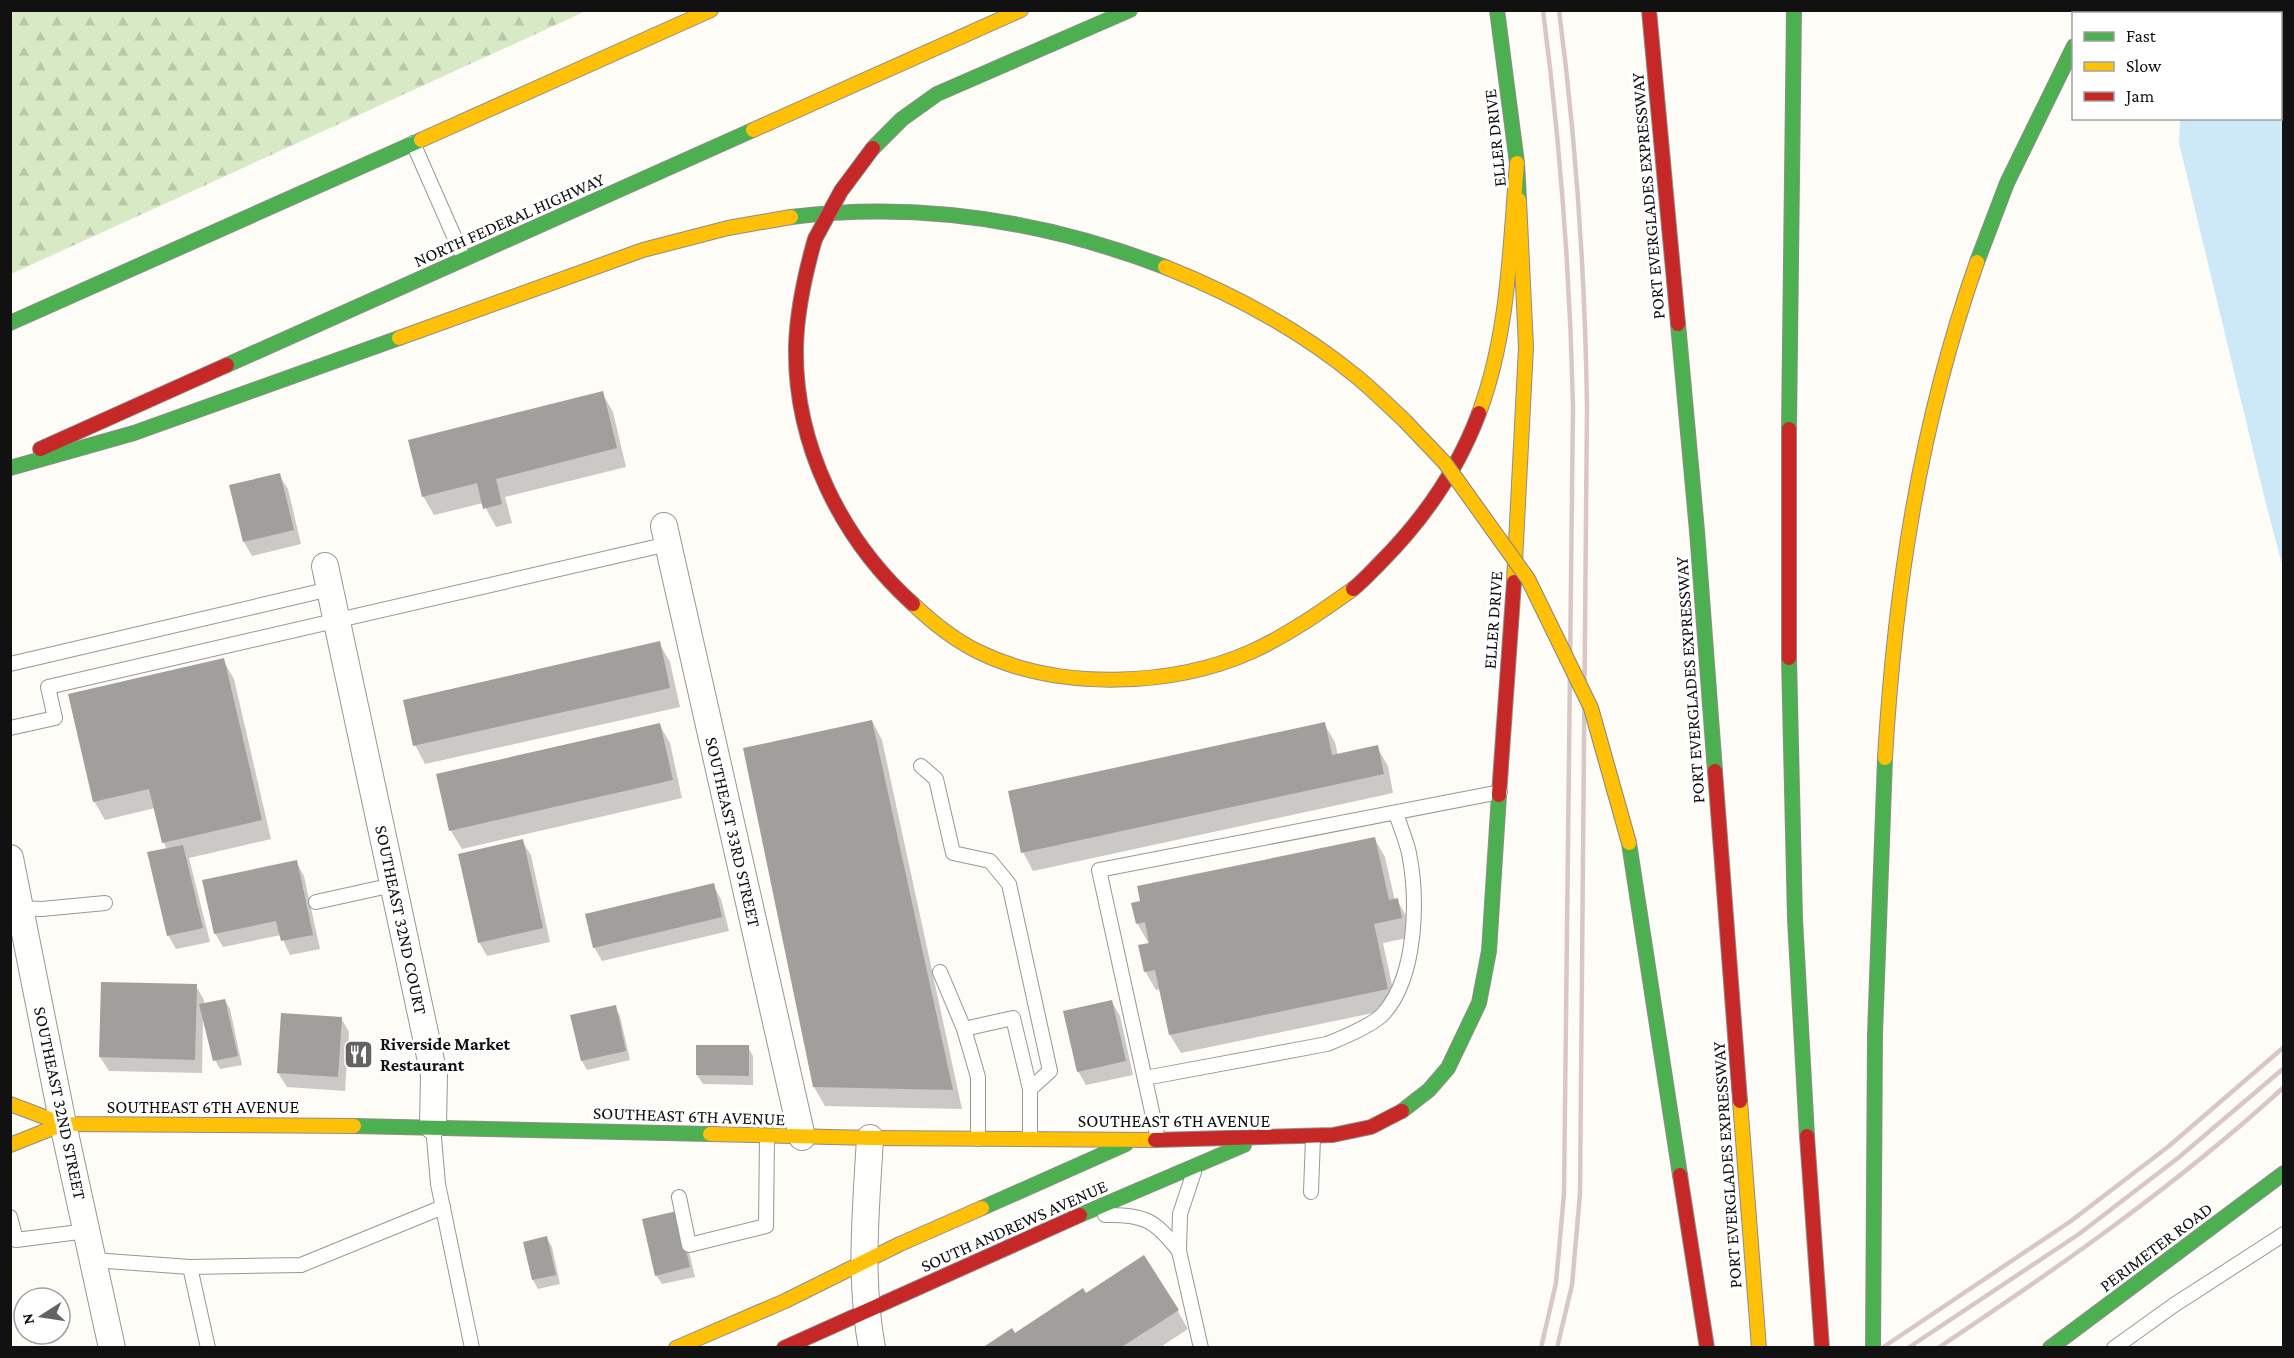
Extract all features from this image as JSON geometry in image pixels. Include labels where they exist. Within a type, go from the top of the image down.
[{"type":"main road","points":[[10,323],[711,10]]},
{"type":"main road","name":"NORTH FEDERAL HIGHWAY","points":[[10,462],[1021,10]]},
{"type":"main road","points":[[1130,10],[937,94],[902,119],[854,170],[839,193],[815,239],[807,265],[797,317],[795,371],[811,450],[835,505],[867,554],[893,584],[931,620],[956,639],[999,661],[1054,676],[1080,679],[1139,680],[1220,665],[1270,645],[1297,629],[1371,575],[1393,553],[1430,504],[1456,464],[1473,429],[1502,325],[1517,163]]},
{"type":"main road","name":"ELLER DRIVE","points":[[1313,1137],[1352,1133],[1391,1118],[1429,1090],[1448,1068],[1459,1048],[1479,1003],[1485,980],[1489,951],[1525,402],[1524,272],[1517,163],[1497,10]]},
{"type":"main road","name":"PORT EVERGLADES EXPRESSWAY","points":[[1649,10],[1697,531],[1759,1347]]},
{"type":"main road","points":[[1794,10],[1790,601],[1793,847],[1801,1042],[1822,1347]]},
{"type":"main road","points":[[1873,1347],[1875,1026],[1880,860],[1891,653],[1902,561],[1919,470],[1937,393],[1968,291],[1999,203],[2072,48]]},
{"type":"main road","points":[[10,468],[134,433],[643,250],[693,235],[787,218],[874,210],[966,215],[1049,231],[1120,249],[1209,286],[1272,318],[1352,373],[1405,421],[1445,463],[1528,579],[1591,708],[1629,843],[1707,1347]]},
{"type":"main road","name":"SOUTHEAST 6TH AVENUE","points":[[10,1104],[63,1124],[433,1126],[870,1138],[1136,1140],[1313,1137]]},
{"type":"main road","name":"SOUTHEAST 6TH AVENUE","points":[[10,1144],[63,1124]]},
{"type":"main road","name":"SOUTH ANDREWS AVENUE","points":[[784,1347],[866,1313],[1078,1216],[1259,1138]]},
{"type":"main road","name":"SOUTH ANDREWS AVENUE","points":[[676,1347],[784,1302],[863,1262],[1136,1140]]},
{"type":"main road","name":"PERIMETER ROAD","points":[[2050,1347],[2126,1293],[2283,1173]]},
{"type":"street","name":"SOUTHEAST 33RD STREET","points":[[666,535],[802,1137]]},
{"type":"street","name":"SOUTHEAST 32ND COURT","points":[[328,577],[434,1075],[433,1126]]},
{"type":"street","name":"SOUTHEAST 32ND STREET","points":[[10,858],[15,908],[112,1347]]},
{"type":"street","points":[[870,1138],[863,1262],[866,1313],[872,1347]]},
{"type":"lane","points":[[413,143],[464,260]]},
{"type":"lane","points":[[10,728],[55,718],[48,687],[337,622],[666,535]]},
{"type":"lane","points":[[10,663],[328,577]]},
{"type":"lane","points":[[921,766],[936,780],[953,853],[990,861],[1009,884],[1050,1071],[1030,1089]]},
{"type":"lane","points":[[1158,1139],[1099,870],[1500,792]]},
{"type":"lane","points":[[1145,1078],[1327,1044],[1348,1036],[1383,1014],[1402,983],[1412,939],[1413,901],[1409,853],[1396,813]]},
{"type":"lane","points":[[316,902],[393,885]]},
{"type":"lane","points":[[15,908],[42,909],[105,903]]},
{"type":"lane","points":[[940,972],[964,1029],[978,1077],[978,1139]]},
{"type":"lane","points":[[964,1029],[1013,1018],[1030,1089],[1030,1139]]},
{"type":"lane","name":"SOUTHEAST 32ND COURT","points":[[433,1126],[438,1184],[472,1347]]},
{"type":"lane","points":[[679,1197],[689,1245],[766,1226],[768,1136]]},
{"type":"lane","points":[[1311,1192],[1313,1137]]},
{"type":"lane","points":[[1197,1164],[1180,1214],[1179,1251],[1201,1347]]},
{"type":"lane","points":[[93,1260],[190,1267],[301,1265],[443,1208]]},
{"type":"lane","points":[[1078,1216],[1125,1215],[1141,1218],[1154,1223],[1164,1231],[1179,1251]]},
{"type":"lane","points":[[10,1217],[16,1240],[87,1231]]},
{"type":"lane","points":[[2114,1347],[2283,1234]]},
{"type":"lane","points":[[190,1267],[208,1347]]},
{"type":"green space","points":[[11,10],[586,10],[586,11],[11,274]]},
{"type":"water","points":[[2208,10],[2283,11],[2283,568],[2179,143],[2180,120],[2282,120],[2282,12],[2207,12]]},
{"type":"building","points":[[603,391],[617,448],[496,479],[502,504],[483,509],[477,483],[422,497],[408,440]]},
{"type":"building","points":[[280,473],[294,530],[243,542],[229,485]]},
{"type":"building","points":[[660,641],[670,688],[413,746],[403,700]]},
{"type":"building","points":[[224,658],[262,820],[162,843],[149,789],[93,802],[68,694]]},
{"type":"building","points":[[872,720],[953,1090],[813,1087],[743,748]]},
{"type":"building","points":[[1325,722],[1332,755],[1378,745],[1384,774],[1021,853],[1008,791]]},
{"type":"building","points":[[660,723],[673,780],[449,831],[436,774]]},
{"type":"building","points":[[1375,837],[1389,900],[1398,898],[1402,918],[1374,924],[1388,989],[1169,1035],[1155,970],[1144,972],[1138,945],[1149,943],[1145,922],[1136,924],[1131,903],[1140,901],[1137,886]]},
{"type":"building","points":[[523,839],[543,928],[478,943],[458,854]]},
{"type":"building","points":[[183,845],[203,928],[167,936],[147,852]]},
{"type":"building","points":[[297,860],[313,935],[281,941],[276,921],[214,934],[202,880]]},
{"type":"building","points":[[714,883],[722,917],[593,948],[585,914]]},
{"type":"building","points":[[101,982],[197,984],[195,1060],[99,1057]]},
{"type":"building","points":[[225,999],[238,1056],[213,1061],[199,1004]]},
{"type":"building","points":[[1112,1000],[1126,1061],[1077,1072],[1063,1011]]},
{"type":"building","points":[[616,1005],[626,1051],[581,1061],[570,1015]]},
{"type":"building","points":[[281,1013],[342,1017],[338,1077],[277,1073]]},
{"type":"building","points":[[696,1045],[749,1045],[749,1076],[696,1075]]},
{"type":"building","points":[[677,1211],[690,1267],[655,1276],[642,1219]]},
{"type":"building","points":[[547,1236],[556,1275],[532,1280],[523,1242]]},
{"type":"building","points":[[1144,1255],[1179,1310],[1120,1348],[982,1348],[1012,1328],[1015,1333],[1083,1288],[1086,1293]]},
{"type":"railway","points":[[1541,1348],[1556,1283],[1564,1194],[1573,406],[1563,208],[1543,10]]},
{"type":"railway","points":[[1557,1348],[1572,1285],[1580,1194],[1587,406],[1579,208],[1559,10]]},
{"type":"railway","points":[[1882,1348],[2071,1221],[2169,1146],[2284,1047]]},
{"type":"railway","points":[[1908,1348],[2079,1234],[2178,1158],[2284,1068]]},
{"type":"railway","points":[[1938,1348],[2028,1287],[2159,1192],[2284,1087]]},
{"type":"traffic: fast","points":[[873,148],[902,119],[937,94],[1130,10]]},
{"type":"traffic: fast","points":[[1497,10],[1517,163],[1519,200]]},
{"type":"traffic: fast","points":[[1789,429],[1794,10]]},
{"type":"traffic: fast","points":[[1977,262],[2007,183],[2072,50]]},
{"type":"traffic: fast","points":[[227,365],[753,130]]},
{"type":"traffic: fast","points":[[10,323],[421,140]]},
{"type":"traffic: fast","points":[[791,217],[887,212],[981,219],[1074,238],[1165,267]]},
{"type":"traffic: fast","points":[[1678,324],[1697,531],[1715,771]]},
{"type":"traffic: fast","points":[[10,468],[134,433],[399,338]]},
{"type":"traffic: fast","points":[[1789,658],[1795,919],[1807,1136]]},
{"type":"traffic: fast","points":[[1873,1348],[1875,1034],[1885,758]]},
{"type":"traffic: fast","points":[[1402,1111],[1429,1090],[1448,1068],[1479,1003],[1489,951],[1499,795]]},
{"type":"traffic: fast","points":[[1629,843],[1680,1175]]},
{"type":"traffic: fast","points":[[354,1126],[710,1134]]},
{"type":"traffic: fast","points":[[982,1208],[1126,1144]]},
{"type":"traffic: fast","points":[[1080,1215],[1244,1145]]},
{"type":"traffic: fast","points":[[2050,1348],[2284,1173]]},
{"type":"traffic: slow","points":[[421,140],[711,10]]},
{"type":"traffic: slow","points":[[753,130],[1021,10]]},
{"type":"traffic: slow","points":[[1479,413],[1497,352],[1507,289],[1517,163]]},
{"type":"traffic: slow","points":[[1514,582],[1526,347],[1519,200]]},
{"type":"traffic: slow","points":[[399,338],[643,250],[728,228],[791,217]]},
{"type":"traffic: slow","points":[[1885,758],[1896,631],[1913,507],[1940,384],[1977,262]]},
{"type":"traffic: slow","points":[[1165,267],[1216,289],[1290,329],[1357,377],[1405,421]]},
{"type":"traffic: slow","points":[[1405,421],[1445,463],[1528,579],[1591,708],[1629,843]]},
{"type":"traffic: slow","points":[[913,604],[961,642],[1010,665],[1044,673],[1116,680],[1188,672],[1222,663],[1253,651],[1279,637],[1353,589]]},
{"type":"traffic: slow","points":[[1740,1101],[1759,1348]]},
{"type":"traffic: slow","points":[[10,1104],[63,1124],[354,1126]]},
{"type":"traffic: slow","points":[[10,1145],[63,1124]]},
{"type":"traffic: slow","points":[[710,1134],[870,1138],[1155,1140]]},
{"type":"traffic: slow","points":[[676,1348],[785,1301],[900,1244],[982,1208]]},
{"type":"traffic: jam","points":[[1649,10],[1678,324]]},
{"type":"traffic: jam","points":[[815,239],[841,191],[873,148]]},
{"type":"traffic: jam","points":[[815,239],[802,292],[796,346],[803,419],[813,454],[844,520],[864,550],[913,604]]},
{"type":"traffic: jam","points":[[40,449],[227,365]]},
{"type":"traffic: jam","points":[[1353,589],[1396,547],[1438,493],[1461,454],[1479,413]]},
{"type":"traffic: jam","points":[[1789,429],[1789,658]]},
{"type":"traffic: jam","points":[[1499,795],[1514,582]]},
{"type":"traffic: jam","points":[[1715,771],[1740,1101]]},
{"type":"traffic: jam","points":[[1155,1140],[1333,1135],[1371,1127],[1402,1111]]},
{"type":"traffic: jam","points":[[1807,1136],[1822,1348]]},
{"type":"traffic: jam","points":[[1680,1175],[1707,1348]]},
{"type":"traffic: jam","points":[[784,1348],[1080,1215]]},
{"type":"place","name":"Riverside Market Restaurant","points":[[359,1054]]}]
